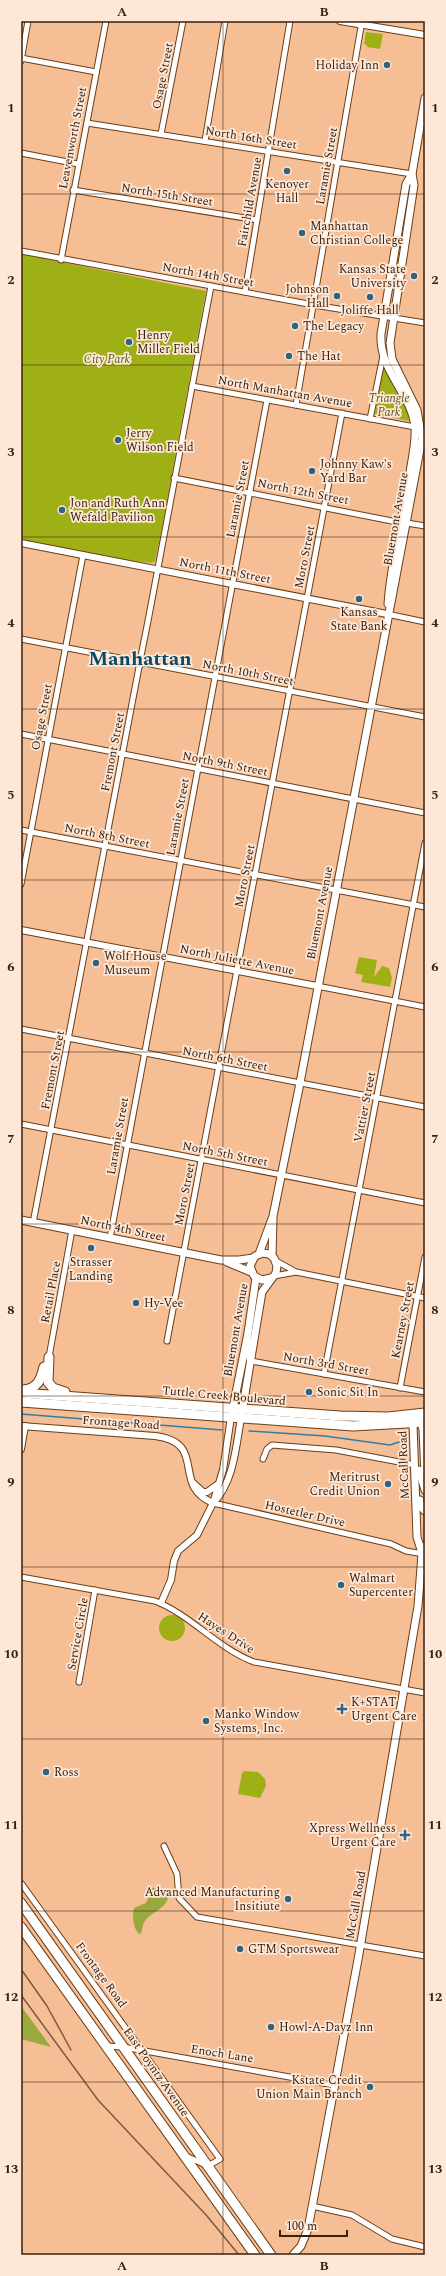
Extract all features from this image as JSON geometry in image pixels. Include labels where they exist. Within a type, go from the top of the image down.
[{"type":"highway","points":[[21,1390],[31,1389],[40,1381],[48,1357]]},
{"type":"highway","points":[[48,1357],[47,1377],[48,1382],[53,1388],[59,1391],[117,1399]]},
{"type":"highway","name":"Tuttle Creek Boulevard","points":[[21,1393],[117,1399],[353,1426],[420,1423]]},
{"type":"highway","name":"Tuttle Creek Boulevard","points":[[21,1402],[237,1413],[358,1417],[422,1413]]},
{"type":"highway","name":"East Poyntz Avenue","points":[[21,1903],[271,2255]]},
{"type":"highway","name":"East Poyntz Avenue","points":[[21,1927],[255,2255]]},
{"type":"main road","points":[[421,428],[390,373],[383,356],[381,341],[406,184],[412,174],[423,118],[425,98]]},
{"type":"main road","points":[[412,174],[414,185],[392,318],[390,343],[392,358],[418,410],[421,428]]},
{"type":"main road","name":"Bluemont Avenue","points":[[387,614],[394,593],[402,547],[410,476],[421,428]]},
{"type":"main road","name":"Bluemont Avenue","points":[[256,1256],[273,1216],[300,1083],[387,614],[389,591],[404,522]]},
{"type":"main road","name":"Bluemont Avenue","points":[[273,1216],[274,1258]]},
{"type":"main road","name":"North 4th Street","points":[[21,1220],[221,1260],[239,1260],[256,1256]]},
{"type":"main road","points":[[266,1253],[274,1258],[277,1270],[272,1277],[265,1280],[254,1275],[250,1266],[256,1256],[266,1253]]},
{"type":"main road","name":"North 4th Street","points":[[221,1260],[254,1275]]},
{"type":"main road","name":"Bluemont Avenue","points":[[237,1413],[254,1275]]},
{"type":"main road","name":"Bluemont Avenue","points":[[237,1413],[251,1361],[262,1292],[272,1277]]},
{"type":"main road","name":"McCall Road","points":[[422,1413],[415,1465],[417,1537],[424,1554]]},
{"type":"main road","name":"McCall Road","points":[[420,1423],[425,1475]]},
{"type":"main road","points":[[415,1465],[418,1469],[425,1490]]},
{"type":"main road","points":[[416,1488],[421,1507],[425,1511]]},
{"type":"main road","name":"McCall Road","points":[[293,2255],[306,2238],[312,2206],[360,1944],[404,1689],[422,1606],[425,1546]]},
{"type":"street","points":[[28,21],[21,59],[96,72]]},
{"type":"street","name":"Leavenworth Street","points":[[61,260],[106,21]]},
{"type":"street","name":"Osage Street","points":[[161,134],[183,21]]},
{"type":"street","points":[[205,141],[225,21]]},
{"type":"street","name":"Fairchild Avenue","points":[[245,292],[290,21]]},
{"type":"street","points":[[340,21],[362,23],[425,35]]},
{"type":"street","name":"Laramie Street","points":[[296,405],[362,23]]},
{"type":"street","name":"North 16th Street","points":[[86,123],[412,174]]},
{"type":"street","points":[[21,152],[78,164]]},
{"type":"street","name":"North 15th Street","points":[[73,190],[257,220]]},
{"type":"street","name":"North 14th Street","points":[[21,251],[61,260],[425,323]]},
{"type":"street","name":"Fremont Street","points":[[33,1223],[52,1130],[139,667],[143,662],[141,656],[211,286]]},
{"type":"street","points":[[370,419],[383,356]]},
{"type":"street","name":"North Manhattan Avenue","points":[[192,386],[421,428]]},
{"type":"street","name":"Laramie Street","points":[[110,1238],[126,1145],[267,400]]},
{"type":"street","name":"Moro Street","points":[[167,1341],[342,414]]},
{"type":"street","name":"North 12th Street","points":[[174,478],[425,526]]},
{"type":"street","name":"North 11th Street","points":[[21,543],[425,622]]},
{"type":"street","name":"Osage Street","points":[[21,884],[83,555]]},
{"type":"street","name":"North 10th Street","points":[[21,638],[425,717]]},
{"type":"street","name":"North 9th Street","points":[[21,734],[425,812]]},
{"type":"street","name":"North 8th Street","points":[[21,830],[425,907]]},
{"type":"street","name":"Vattier Street","points":[[324,1374],[425,844]]},
{"type":"street","name":"North Juliette Avenue","points":[[21,930],[425,1007]]},
{"type":"street","name":"North 6th Street","points":[[21,1029],[425,1107]]},
{"type":"street","name":"North 5th Street","points":[[21,1124],[425,1203]]},
{"type":"street","name":"Retail Place","points":[[48,1357],[72,1230]]},
{"type":"street","name":"Kearney Street","points":[[400,1388],[425,1257]]},
{"type":"street","points":[[274,1258],[296,1272],[425,1298]]},
{"type":"street","points":[[272,1277],[296,1272]]},
{"type":"street","points":[[248,1333],[249,1359],[251,1361]]},
{"type":"street","name":"North 3rd Street","points":[[251,1361],[425,1392]]},
{"type":"street","name":"Bluemont Avenue","points":[[161,1603],[169,1586],[178,1551],[197,1535],[213,1503],[221,1479],[237,1413]]},
{"type":"street","name":"Bluemont Avenue","points":[[213,1503],[221,1495],[227,1480],[237,1413]]},
{"type":"street","points":[[21,1449],[23,1426]]},
{"type":"street","name":"Frontage Road","points":[[23,1426],[163,1437],[173,1441],[185,1452],[190,1480]]},
{"type":"street","points":[[263,1459],[267,1448],[272,1444],[336,1450],[415,1465]]},
{"type":"street","points":[[190,1480],[199,1489],[208,1492],[212,1491],[221,1479]]},
{"type":"street","name":"Hostetler Drive","points":[[190,1480],[196,1493],[213,1503],[391,1544],[424,1554]]},
{"type":"street","name":"Hayes Drive","points":[[21,1577],[149,1599],[161,1603],[235,1654],[254,1662],[425,1693]]},
{"type":"street","name":"Service Circle","points":[[80,1682],[95,1590]]},
{"type":"street","points":[[164,1846],[177,1874],[179,1898],[196,1917],[425,1956]]},
{"type":"street","name":"Frontage Road","points":[[21,1883],[144,2051],[220,2159],[208,2166]]},
{"type":"street","name":"Enoch Lane","points":[[106,2046],[123,2047],[334,2085]]},
{"type":"street","points":[[184,2155],[208,2166]]},
{"type":"street","points":[[312,2206],[352,2215],[392,2239],[425,2247]]},
{"type":"green space","points":[[366,32],[383,34],[380,49],[367,47],[367,45],[364,44]]},
{"type":"green space","name":"City Park","points":[[21,254],[206,291],[161,533],[155,561],[152,563],[123,560],[21,540]]},
{"type":"green space","name":"Triangle Park","points":[[383,364],[407,409],[409,421],[375,414]]},
{"type":"green space","points":[[359,957],[377,960],[374,977],[382,966],[389,968],[392,978],[390,987],[361,982],[363,975],[355,973]]},
{"type":"green space","points":[[172,1615],[181,1619],[185,1628],[181,1637],[172,1641],[163,1637],[159,1628],[163,1619]]},
{"type":"green space","points":[[244,1771],[258,1772],[265,1779],[266,1786],[260,1798],[238,1794],[242,1773]]},
{"type":"green space","points":[[152,1888],[157,1888],[168,1894],[168,1899],[163,1906],[145,1921],[141,1933],[139,1934],[135,1929],[133,1915],[134,1908],[146,1903]]},
{"type":"green space","points":[[21,2006],[51,2047],[21,2039]]},
{"type":"waterway","points":[[21,1414],[222,1430]]},
{"type":"waterway","points":[[249,1431],[325,1436],[390,1445],[405,1440]]},
{"type":"railway","points":[[21,1969],[47,2006],[71,2050]]},
{"type":"railway","points":[[21,1995],[98,2100],[207,2216],[239,2255]]},
{"type":"place","name":"Holiday Inn","points":[[387,65]]},
{"type":"place","name":"Kenoyer Hall","points":[[287,171]]},
{"type":"place","name":"Manhattan Christian College","points":[[302,233]]},
{"type":"place","name":"Kansas State University","points":[[414,276]]},
{"type":"place","name":"Johnson Hall","points":[[337,296]]},
{"type":"place","name":"Joliffe Hall","points":[[370,297]]},
{"type":"place","name":"The Legacy","points":[[295,326]]},
{"type":"place","name":"Henry Miller Field","points":[[129,342]]},
{"type":"place","name":"The Hat","points":[[289,356]]},
{"type":"place","name":"Jerry Wilson Field","points":[[118,440]]},
{"type":"place","name":"Johnny Kaw's Yard Bar","points":[[312,471]]},
{"type":"place","name":"Jon and Ruth Ann Wefald Pavilion","points":[[62,510]]},
{"type":"place","name":"Kansas State Bank","points":[[359,599]]},
{"type":"place","name":"Wolf House Museum","points":[[96,963]]},
{"type":"place","name":"Strasser Landing","points":[[91,1248]]},
{"type":"place","name":"Hy-Vee","points":[[136,1303]]},
{"type":"place","name":"Sonic Sit In","points":[[309,1392]]},
{"type":"place","name":"Meritrust Credit Union","points":[[388,1484]]},
{"type":"place","name":"Walmart Supercenter","points":[[341,1585]]},
{"type":"place","name":"K+STAT Urgent Care","points":[[342,1709]]},
{"type":"place","name":"Manko Window Systems, Inc.","points":[[206,1721]]},
{"type":"place","name":"Ross","points":[[46,1772]]},
{"type":"place","name":"Xpress Wellness Urgent Care","points":[[405,1835]]},
{"type":"place","name":"Advanced Manufacturing Insitiute","points":[[288,1899]]},
{"type":"place","name":"GTM Sportswear","points":[[240,1949]]},
{"type":"place","name":"Howl-A-Dayz Inn","points":[[271,2027]]},
{"type":"place","name":"Kstate Credit Union Main Branch","points":[[370,2087]]},
{"type":"district","name":"Manhattan","points":[[140,659]]}]
